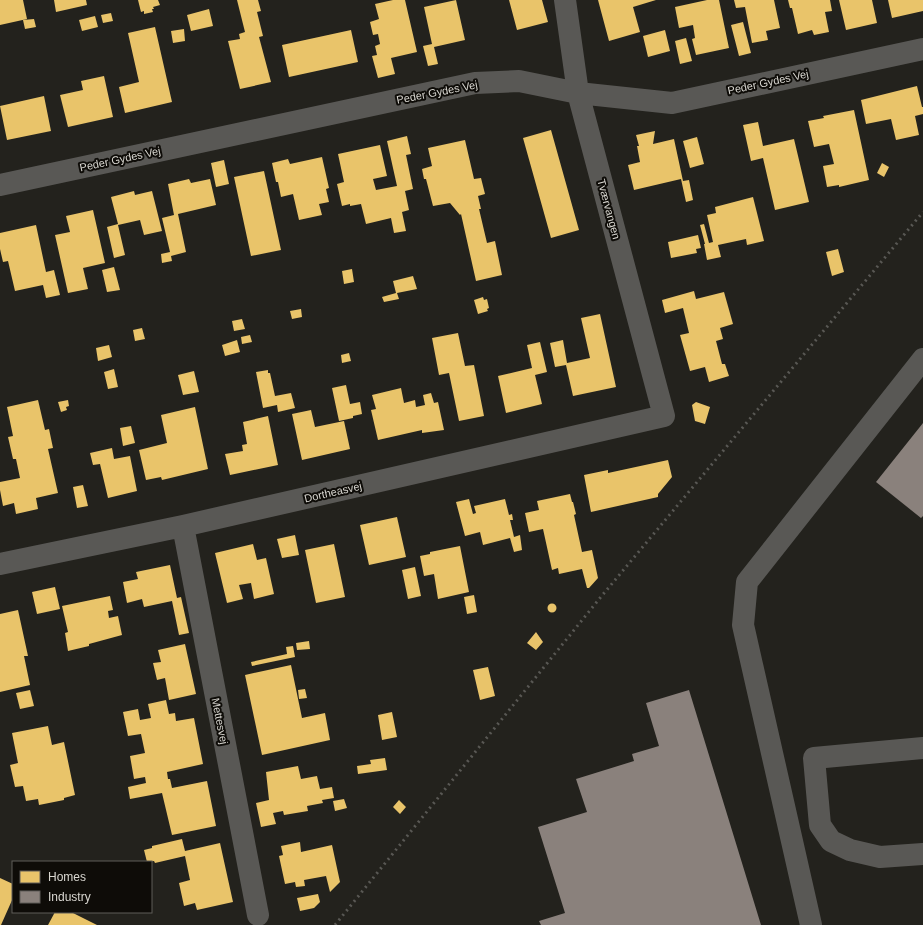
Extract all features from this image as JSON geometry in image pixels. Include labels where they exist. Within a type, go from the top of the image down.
[{"type":"street","name":"Tværvangen","points":[[565,0],[578,93],[664,416]]},
{"type":"street","name":"Peder Gydes Vej","points":[[0,185],[475,83],[519,81],[578,93],[672,103],[923,49]]},
{"type":"street","points":[[810,925],[743,625],[747,582],[923,359]]},
{"type":"street","name":"Dortheasvej","points":[[0,564],[183,526],[664,416]]},
{"type":"street","name":"Mettesvej","points":[[183,526],[258,916]]},
{"type":"street","points":[[923,748],[814,758],[820,825],[831,841],[850,850],[880,857],[923,854]]},
{"type":"building: Homes","points":[[0,0],[23,0],[27,19],[0,25]]},
{"type":"building: Homes","points":[[54,0],[86,0],[87,5],[56,12]]},
{"type":"building: Homes","points":[[138,0],[158,0],[160,5],[153,7],[153,12],[144,14],[144,11],[141,12]]},
{"type":"building: Homes","points":[[237,0],[258,0],[261,11],[257,12],[263,36],[259,37],[271,82],[240,89],[228,41],[240,39],[239,34],[245,32]]},
{"type":"building: Homes","points":[[393,0],[405,0],[417,52],[391,58],[395,74],[378,78],[372,56],[377,55],[375,46],[380,44],[378,34],[373,35],[370,22],[379,19],[375,4]]},
{"type":"building: Homes","points":[[456,0],[465,40],[434,47],[438,64],[428,66],[423,46],[432,44],[424,7]]},
{"type":"building: Homes","points":[[509,0],[542,0],[548,22],[517,30]]},
{"type":"building: Homes","points":[[598,0],[656,0],[633,7],[640,32],[609,41]]},
{"type":"building: Homes","points":[[707,0],[719,0],[729,48],[696,55],[692,39],[695,38],[693,25],[679,28],[675,7]]},
{"type":"building: Homes","points":[[734,0],[774,0],[780,28],[766,31],[768,40],[752,43],[745,7],[736,8]]},
{"type":"building: Homes","points":[[788,0],[830,0],[832,11],[825,12],[829,32],[814,35],[812,30],[798,34],[792,8],[790,8]]},
{"type":"building: Homes","points":[[839,0],[872,0],[877,23],[846,30]]},
{"type":"building: Homes","points":[[888,0],[923,0],[923,11],[892,18]]},
{"type":"building: Homes","points":[[209,9],[213,26],[191,31],[187,15]]},
{"type":"building: Homes","points":[[111,13],[113,21],[103,23],[101,15]]},
{"type":"building: Homes","points":[[95,16],[98,27],[82,31],[79,20]]},
{"type":"building: Homes","points":[[34,19],[36,27],[25,29],[23,20]]},
{"type":"building: Homes","points":[[743,22],[751,53],[739,56],[731,25]]},
{"type":"building: Homes","points":[[155,27],[172,102],[125,113],[119,87],[139,82],[128,33]]},
{"type":"building: Homes","points":[[184,29],[185,41],[173,43],[171,31]]},
{"type":"building: Homes","points":[[351,30],[358,62],[289,77],[282,45]]},
{"type":"building: Homes","points":[[665,30],[670,51],[648,57],[643,36]]},
{"type":"building: Homes","points":[[686,38],[692,61],[680,64],[675,41]]},
{"type":"building: Homes","points":[[104,76],[113,117],[68,127],[60,95],[83,90],[81,81]]},
{"type":"building: Homes","points":[[917,86],[923,107],[923,114],[915,116],[919,135],[896,140],[891,119],[866,124],[861,100]]},
{"type":"building: Homes","points":[[44,96],[51,131],[7,140],[0,106]]},
{"type":"building: Homes","points":[[854,110],[869,180],[839,187],[839,185],[827,187],[823,166],[834,164],[829,144],[814,147],[808,121],[824,118],[823,116]]},
{"type":"building: Homes","points":[[758,122],[763,146],[794,139],[809,202],[775,210],[763,158],[751,161],[743,125]]},
{"type":"building: Homes","points":[[551,130],[579,230],[551,238],[523,138]]},
{"type":"building: Homes","points":[[655,131],[653,144],[674,139],[683,181],[689,180],[693,200],[686,202],[681,179],[634,190],[628,165],[640,162],[637,146],[639,146],[636,135]]},
{"type":"building: Homes","points":[[407,136],[411,154],[406,155],[413,189],[405,191],[409,210],[402,212],[406,231],[394,233],[391,218],[366,224],[361,204],[342,206],[337,184],[344,182],[338,154],[380,145],[387,176],[373,179],[376,190],[397,186],[387,141]]},
{"type":"building: Homes","points":[[697,137],[704,164],[690,168],[683,141]]},
{"type":"building: Homes","points":[[465,140],[474,179],[481,178],[485,194],[478,196],[481,209],[479,209],[487,243],[495,241],[502,275],[476,281],[461,214],[460,215],[450,203],[433,206],[422,169],[432,166],[428,148]]},
{"type":"building: Homes","points":[[322,157],[329,188],[326,189],[329,202],[319,204],[322,215],[299,220],[293,194],[281,197],[272,163],[288,159],[290,164]]},
{"type":"building: Homes","points":[[224,160],[229,184],[216,187],[211,163]]},
{"type":"building: Homes","points":[[882,163],[889,167],[884,177],[877,173]]},
{"type":"building: Homes","points":[[264,171],[281,250],[251,256],[234,177]]},
{"type":"building: Homes","points":[[189,179],[191,183],[210,179],[216,205],[178,214],[186,252],[171,256],[172,261],[162,263],[161,254],[170,252],[162,218],[174,215],[168,184]]},
{"type":"building: Homes","points":[[134,191],[135,195],[152,191],[162,231],[144,235],[140,220],[118,225],[125,255],[114,258],[107,227],[118,224],[111,197]]},
{"type":"building: Homes","points":[[753,197],[764,241],[747,245],[746,239],[718,245],[721,257],[707,260],[700,225],[704,224],[709,243],[713,242],[707,215],[716,213],[715,207]]},
{"type":"building: Homes","points":[[93,210],[105,263],[83,268],[88,289],[68,293],[55,235],[70,232],[66,216]]},
{"type":"building: Homes","points":[[36,225],[46,272],[54,270],[60,295],[46,298],[43,285],[15,291],[8,261],[3,262],[0,249],[0,233]]},
{"type":"building: Homes","points":[[698,235],[701,248],[696,249],[697,253],[671,258],[668,242]]},
{"type":"building: Homes","points":[[838,249],[844,272],[832,276],[826,252]]},
{"type":"building: Homes","points":[[114,267],[120,290],[107,292],[102,270]]},
{"type":"building: Homes","points":[[352,269],[354,282],[344,284],[342,271]]},
{"type":"building: Homes","points":[[413,276],[417,289],[397,293],[399,299],[384,302],[382,297],[396,293],[393,281]]},
{"type":"building: Homes","points":[[694,291],[696,299],[724,292],[733,324],[720,328],[723,339],[716,341],[722,364],[725,364],[729,376],[709,382],[705,367],[690,371],[680,335],[689,333],[683,308],[665,313],[662,300]]},
{"type":"building: Homes","points":[[483,297],[484,300],[487,299],[489,308],[487,309],[488,311],[478,314],[474,300]]},
{"type":"building: Homes","points":[[301,309],[302,317],[292,319],[290,311]]},
{"type":"building: Homes","points":[[600,314],[616,387],[573,396],[566,365],[555,367],[550,343],[563,340],[567,363],[590,358],[581,318]]},
{"type":"building: Homes","points":[[242,319],[245,329],[234,331],[232,321]]},
{"type":"building: Homes","points":[[142,328],[145,339],[135,341],[133,330]]},
{"type":"building: Homes","points":[[458,333],[465,366],[474,365],[484,416],[459,421],[449,373],[439,375],[432,338]]},
{"type":"building: Homes","points":[[250,335],[252,342],[242,344],[241,337]]},
{"type":"building: Homes","points":[[237,340],[240,352],[225,356],[222,345]]},
{"type":"building: Homes","points":[[540,342],[547,372],[535,375],[542,404],[506,413],[498,376],[532,368],[527,345]]},
{"type":"building: Homes","points":[[109,345],[112,357],[98,361],[96,348]]},
{"type":"building: Homes","points":[[349,353],[351,361],[342,363],[341,355]]},
{"type":"building: Homes","points":[[114,369],[118,387],[108,389],[104,372]]},
{"type":"building: Homes","points":[[268,370],[275,396],[291,393],[295,408],[278,412],[277,405],[263,408],[256,372]]},
{"type":"building: Homes","points":[[194,371],[199,392],[183,395],[178,375]]},
{"type":"building: Homes","points":[[346,385],[350,404],[360,402],[362,414],[353,416],[353,418],[339,421],[332,388]]},
{"type":"building: Homes","points":[[401,388],[404,403],[415,400],[416,407],[425,405],[423,395],[431,393],[434,403],[438,402],[444,430],[422,433],[422,430],[378,440],[371,410],[376,409],[372,395]]},
{"type":"building: Homes","points":[[38,400],[45,430],[49,429],[53,448],[48,449],[58,493],[36,498],[38,509],[16,514],[14,503],[3,506],[0,490],[0,482],[20,478],[16,459],[13,459],[8,437],[13,436],[7,407]]},
{"type":"building: Homes","points":[[68,400],[69,406],[66,407],[67,410],[61,412],[58,402]]},
{"type":"building: Homes","points":[[696,402],[710,407],[705,424],[695,421],[692,405]]},
{"type":"building: Homes","points":[[195,407],[208,469],[162,480],[161,477],[146,480],[139,450],[167,443],[161,415]]},
{"type":"building: Homes","points":[[311,410],[315,427],[344,421],[350,449],[302,460],[292,414]]},
{"type":"building: Homes","points":[[268,416],[278,465],[230,475],[225,454],[243,451],[242,445],[247,444],[243,422]]},
{"type":"building: Homes","points":[[131,426],[135,443],[123,446],[120,428]]},
{"type":"building: Homes","points":[[112,448],[114,459],[130,456],[137,491],[108,498],[100,464],[93,465],[90,453]]},
{"type":"building: Homes","points":[[668,460],[672,477],[658,494],[658,497],[591,512],[584,475],[608,470],[608,473]]},
{"type":"building: Homes","points":[[83,485],[88,506],[77,508],[73,487]]},
{"type":"building: Homes","points":[[570,494],[576,514],[574,515],[582,552],[592,550],[598,578],[589,588],[587,588],[582,569],[559,574],[558,568],[552,570],[543,529],[529,532],[525,513],[539,510],[537,501]]},
{"type":"building: Homes","points":[[469,499],[473,514],[476,513],[474,506],[505,499],[509,515],[512,514],[513,520],[510,520],[514,537],[520,535],[522,550],[514,552],[510,538],[483,545],[480,532],[465,536],[456,502]]},
{"type":"building: Homes","points":[[397,517],[406,557],[369,565],[360,525]]},
{"type":"building: Homes","points":[[295,535],[299,555],[282,558],[277,539]]},
{"type":"building: Homes","points":[[253,544],[257,560],[266,558],[274,594],[254,599],[251,583],[239,585],[243,599],[227,603],[215,553]]},
{"type":"building: Homes","points":[[334,544],[345,597],[316,603],[305,550]]},
{"type":"building: Homes","points":[[460,546],[469,592],[438,599],[434,574],[424,576],[420,556],[430,554],[430,552]]},
{"type":"building: Homes","points":[[170,565],[177,598],[181,597],[189,633],[179,635],[172,601],[144,607],[142,599],[127,603],[123,582],[138,579],[136,572]]},
{"type":"building: Homes","points":[[415,567],[421,596],[408,599],[402,570]]},
{"type":"building: Homes","points":[[55,587],[60,609],[37,614],[32,592]]},
{"type":"building: Homes","points":[[474,595],[477,612],[467,614],[464,597]]},
{"type":"building: Homes","points":[[110,596],[113,610],[108,611],[109,618],[118,616],[122,635],[68,651],[65,633],[68,632],[62,606]]},
{"type":"building: Homes","points":[[552,603],[557,608],[552,613],[547,608]]},
{"type":"building: Homes","points":[[18,610],[28,656],[24,656],[30,685],[0,692],[0,614]]},
{"type":"building: Homes","points":[[536,632],[543,642],[536,650],[527,643]]},
{"type":"building: Homes","points":[[309,641],[310,649],[297,650],[296,643]]},
{"type":"building: Homes","points":[[185,644],[196,694],[169,700],[165,678],[157,680],[153,663],[161,662],[158,650]]},
{"type":"building: Homes","points":[[293,646],[295,657],[252,666],[251,662],[287,654],[286,647]]},
{"type":"building: Homes","points":[[291,665],[302,718],[325,713],[330,740],[262,755],[245,675]]},
{"type":"building: Homes","points":[[488,667],[495,696],[480,700],[473,670]]},
{"type":"building: Homes","points":[[305,689],[307,698],[299,699],[298,690]]},
{"type":"building: Homes","points":[[30,690],[34,706],[20,709],[16,693]]},
{"type":"building: Homes","points":[[166,700],[169,714],[175,713],[176,721],[194,718],[203,764],[167,772],[168,779],[170,779],[172,788],[207,781],[216,826],[172,835],[162,793],[130,799],[128,787],[146,783],[145,777],[134,779],[130,756],[145,753],[141,734],[128,736],[123,712],[138,709],[140,720],[151,718],[148,704]]},
{"type":"building: Homes","points":[[392,712],[397,737],[382,740],[378,715]]},
{"type":"building: Homes","points":[[48,726],[52,745],[64,742],[75,795],[64,798],[64,800],[39,805],[38,799],[26,801],[23,786],[15,787],[10,765],[18,763],[12,733]]},
{"type":"building: Homes","points":[[385,758],[387,770],[358,774],[357,766],[371,764],[370,760]]},
{"type":"building: Homes","points":[[298,766],[301,779],[317,776],[320,789],[332,787],[334,798],[322,800],[323,803],[307,806],[308,811],[284,815],[283,811],[273,813],[276,824],[261,827],[256,803],[269,800],[266,772]]},
{"type":"building: Homes","points":[[344,799],[347,808],[335,811],[333,801]]},
{"type":"building: Homes","points":[[399,800],[406,807],[400,814],[393,807]]},
{"type":"building: Homes","points":[[182,839],[185,851],[220,843],[233,902],[197,910],[195,903],[184,906],[179,883],[190,880],[185,856],[155,863],[154,861],[147,861],[144,850],[152,848],[152,846]]},
{"type":"building: Homes","points":[[300,842],[301,852],[332,845],[340,882],[330,892],[326,876],[304,880],[305,886],[296,887],[295,882],[285,884],[279,856],[283,855],[281,846]]},
{"type":"building: Homes","points":[[0,878],[12,884],[12,900],[0,925]]},
{"type":"building: Homes","points":[[318,894],[320,902],[314,908],[300,911],[297,898]]},
{"type":"building: Homes","points":[[54,913],[73,913],[97,925],[48,925]]},
{"type":"building: Industry","points":[[923,423],[923,516],[921,518],[876,482]]},
{"type":"building: Industry","points":[[689,690],[761,925],[541,925],[539,921],[565,913],[538,827],[587,812],[576,779],[634,761],[632,754],[659,746],[646,703]]},
{"type":"railway","points":[[335,925],[600,598],[923,212]]}]
